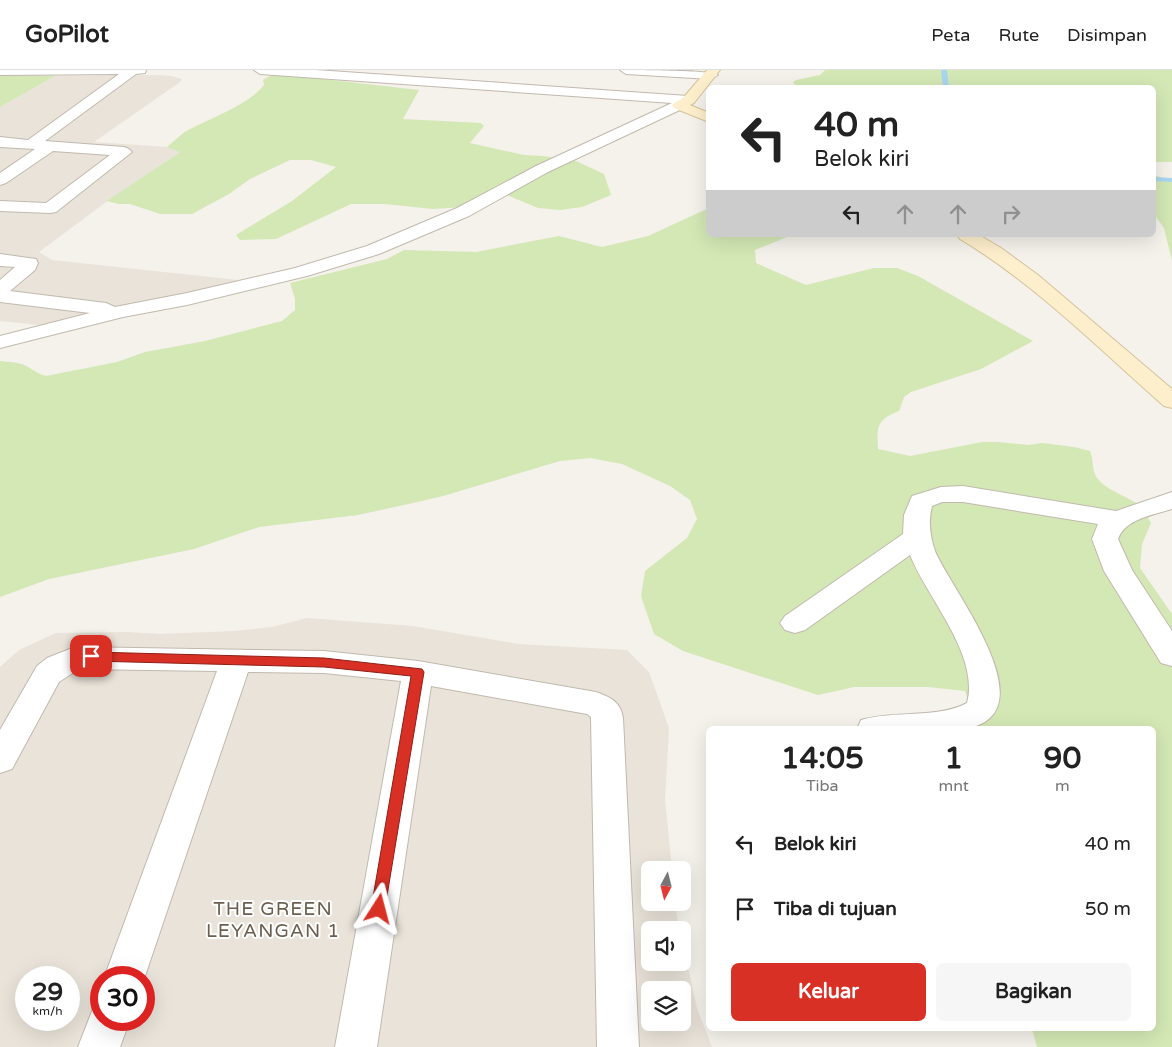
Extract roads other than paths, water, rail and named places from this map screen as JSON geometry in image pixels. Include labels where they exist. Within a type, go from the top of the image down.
[{"type":"street","points":[[30,145],[133,70]]},
{"type":"street","points":[[0,71],[140,70]]},
{"type":"street","points":[[260,70],[437,82],[684,103],[706,116]]},
{"type":"street","points":[[437,82],[447,70]]},
{"type":"street","points":[[626,70],[713,72]]},
{"type":"street","points":[[0,342],[122,311],[187,299],[300,272],[373,250],[463,212],[542,169],[684,103],[713,72]]},
{"type":"street","points":[[0,142],[124,152],[50,208],[0,206]]},
{"type":"street","points":[[0,180],[50,146]]},
{"type":"street","points":[[969,237],[995,252],[1031,279],[1172,401]]},
{"type":"street","points":[[0,260],[29,263],[28,266],[0,290]]},
{"type":"street","points":[[0,296],[122,311]]},
{"type":"street","points":[[902,726],[959,720],[978,712],[984,702],[985,688],[975,648],[936,580],[917,536],[915,518],[920,502],[932,496],[945,493],[986,497],[1118,520]]},
{"type":"street","points":[[1172,500],[1118,520],[1109,528],[1105,539],[1118,571],[1172,655]]},
{"type":"street","points":[[796,624],[917,536]]},
{"type":"street","points":[[0,760],[48,674],[58,666],[76,658],[324,662],[418,672],[589,702],[601,707],[606,712],[618,1047]]},
{"type":"street","points":[[128,966],[236,660]]},
{"type":"street","points":[[356,1047],[418,672]]},
{"type":"street","points":[[99,1047],[105,1031]]},
{"type":"waterway","points":[[944,70],[946,85]]},
{"type":"waterway","points":[[1156,179],[1172,180]]},
{"type":"district","name":"THE GREEN LEYANGAN 1","points":[[273,920]]}]
